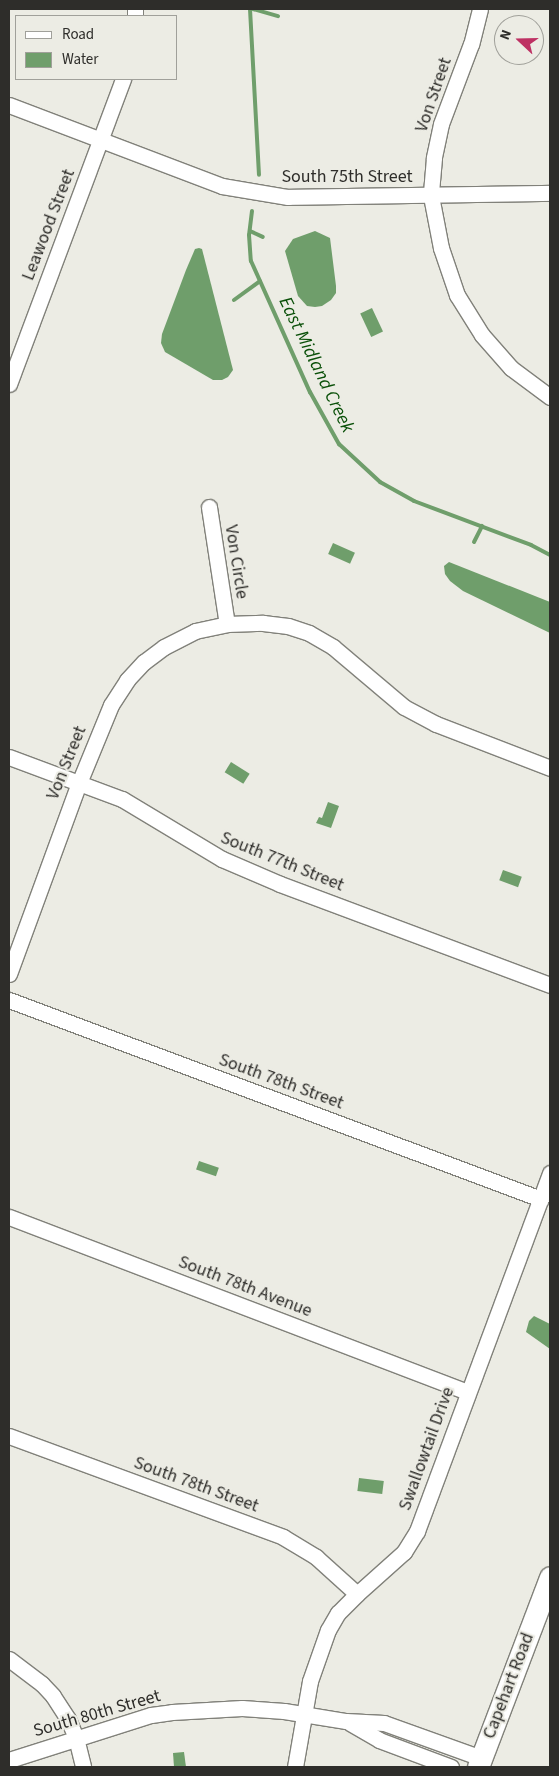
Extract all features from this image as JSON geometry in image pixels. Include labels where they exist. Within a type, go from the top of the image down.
[{"type":"street","name":"Von Street","points":[[480,9],[471,44],[441,124],[434,158],[431,196],[441,248],[458,295],[482,335],[510,368],[550,397]]},
{"type":"street","name":"Leawood Street","points":[[9,384],[123,80]]},
{"type":"street","name":"South 75th Street","points":[[9,105],[222,186],[288,197],[550,193]]},
{"type":"street","name":"Von Circle","points":[[209,507],[227,624]]},
{"type":"street","name":"Von Street","points":[[9,974],[79,783],[111,705],[128,680],[144,662],[164,647],[195,631],[227,624],[263,623],[288,626],[309,633],[333,647],[404,707],[436,724],[550,768]]},
{"type":"street","name":"South 77th Street","points":[[9,757],[139,807],[222,859],[280,884],[550,985]]},
{"type":"street","name":"South 78th Street","points":[[9,1000],[541,1199]]},
{"type":"street","name":"Swallowtail Drive","points":[[295,1767],[310,1681],[328,1630],[338,1613],[404,1552],[417,1531],[550,1173]]},
{"type":"street","name":"South 78th Avenue","points":[[9,1217],[468,1392]]},
{"type":"street","name":"South 78th Street","points":[[9,1436],[283,1537],[316,1556],[357,1594]]},
{"type":"street","name":"Capehart Road","points":[[479,1763],[550,1577]]},
{"type":"street","points":[[9,1659],[42,1684],[53,1696],[68,1719],[76,1738],[83,1767]]},
{"type":"street","name":"South 80th Street","points":[[9,1760],[133,1720],[172,1712],[242,1708],[303,1713],[346,1721],[384,1723],[479,1763]]},
{"type":"street","name":"South 80th Street","points":[[346,1721],[379,1740],[451,1767]]},
{"type":"water","points":[[315,231],[330,238],[336,293],[331,300],[322,306],[315,307],[307,306],[298,296],[285,251],[293,239]]},
{"type":"water","points":[[195,249],[202,249],[233,370],[228,377],[222,380],[213,380],[165,352],[161,343],[162,334],[186,270]]},
{"type":"water","points":[[372,308],[383,332],[371,337],[360,313]]},
{"type":"water","points":[[333,543],[355,553],[350,564],[328,554]]},
{"type":"water","points":[[449,562],[550,602],[550,633],[463,591],[450,581],[445,574],[444,566]]},
{"type":"water","points":[[231,762],[250,774],[243,784],[225,772]]},
{"type":"water","points":[[328,802],[339,806],[331,828],[316,823],[319,817],[322,818]]},
{"type":"water","points":[[503,870],[522,877],[518,887],[499,880]]},
{"type":"water","points":[[199,1161],[219,1168],[216,1176],[196,1170]]},
{"type":"water","points":[[534,1316],[550,1324],[550,1349],[526,1332],[529,1321]]},
{"type":"water","points":[[359,1478],[384,1481],[382,1494],[357,1491]]},
{"type":"water","points":[[184,1752],[186,1767],[174,1767],[173,1753]]},
{"type":"waterway","name":"East Midland Creek","points":[[250,9],[259,175]]},
{"type":"waterway","points":[[253,9],[278,16]]},
{"type":"waterway","name":"East Midland Creek","points":[[252,211],[249,235],[251,261],[310,392],[339,444],[380,482],[414,501],[531,545],[550,555]]},
{"type":"waterway","points":[[250,231],[263,237]]},
{"type":"waterway","points":[[234,300],[260,281]]},
{"type":"waterway","points":[[474,542],[482,526]]}]
